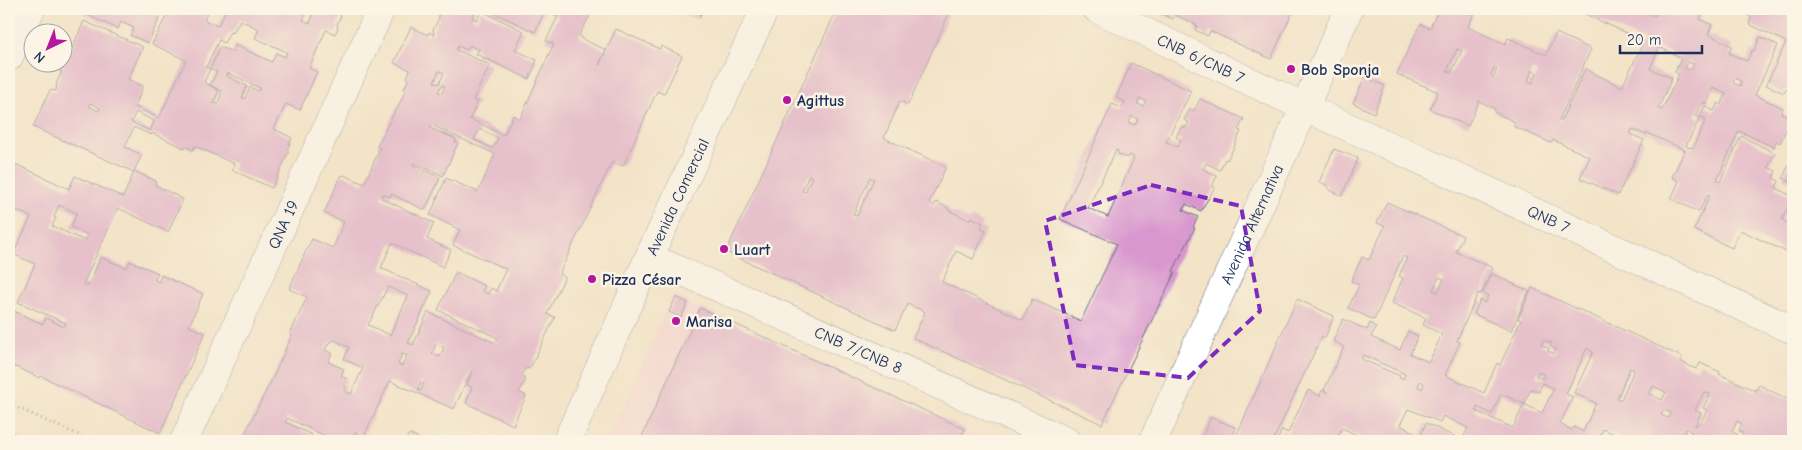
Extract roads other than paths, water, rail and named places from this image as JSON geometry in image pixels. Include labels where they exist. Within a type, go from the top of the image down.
[{"type":"street","points":[[9,57],[31,9]]},
{"type":"street","name":"QNA 19","points":[[184,441],[381,9]]},
{"type":"street","name":"Avenida Comercial","points":[[567,441],[649,257],[765,9]]},
{"type":"street","name":"CNB 6/CNB 7","points":[[1097,9],[1304,107]]},
{"type":"street","name":"Avenida Alternativa","points":[[1153,441],[1349,9]]},
{"type":"street","name":"QNB 7","points":[[1304,107],[1793,330]]},
{"type":"street","name":"CNB 7/CNB 8","points":[[649,257],[1066,441]]},
{"type":"place","name":"Bob Sponja","points":[[1291,69]]},
{"type":"place","name":"Agittus","points":[[787,100]]},
{"type":"place","name":"Luart","points":[[724,249]]},
{"type":"place","name":"Pizza César","points":[[592,279]]},
{"type":"place","name":"Marisa","points":[[676,321]]}]
